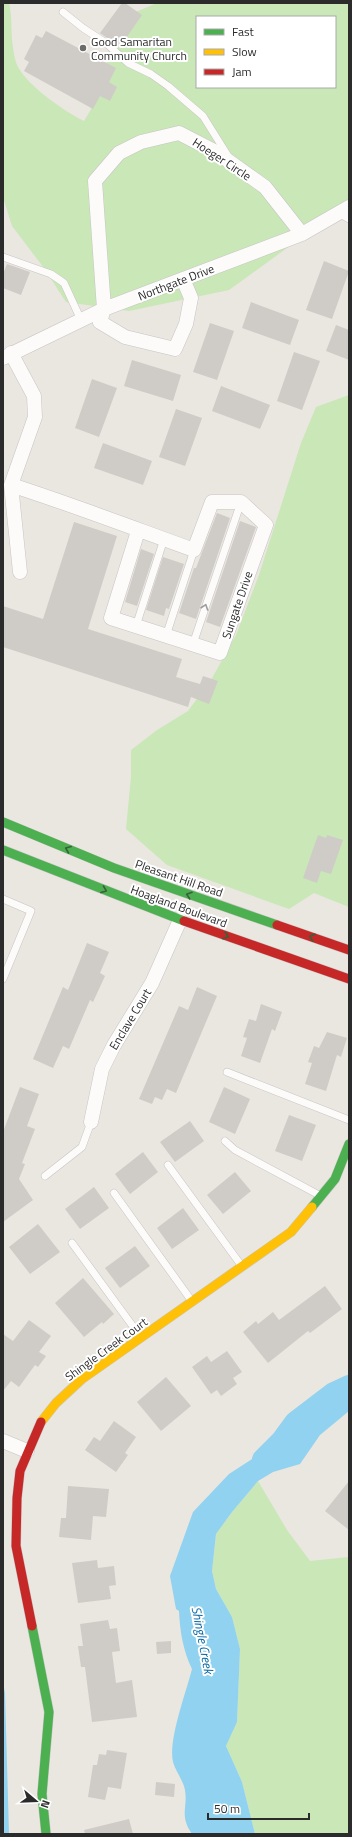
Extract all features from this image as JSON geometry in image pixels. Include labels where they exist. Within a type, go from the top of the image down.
[{"type":"street","name":"Hoeger Circle","points":[[183,279],[191,298],[186,324],[175,349],[125,337],[100,322],[104,309],[95,181],[119,153],[141,142],[180,133],[216,152],[265,187],[302,234]]},
{"type":"street","name":"Northgate Drive","points":[[7,356],[104,309],[302,234],[345,213]]},
{"type":"street","points":[[7,356],[34,396],[35,417],[11,485],[20,572]]},
{"type":"street","points":[[11,485],[194,550],[212,502],[241,502]]},
{"type":"street","name":"Sungate Drive","points":[[138,531],[110,618],[220,653],[266,525],[241,502]]},
{"type":"street","name":"Pleasant Hill Road","points":[[3,822],[114,868],[349,950]]},
{"type":"street","name":"Hoagland Boulevard","points":[[3,850],[180,920],[349,979]]},
{"type":"street","name":"Enclave Court","points":[[91,1122],[102,1069],[114,1044],[152,983],[180,920]]},
{"type":"street","points":[[322,969],[349,972]]},
{"type":"street","name":"Shingle Creek Court","points":[[46,1834],[42,1794],[48,1712],[16,1546],[17,1498],[20,1471],[27,1451],[39,1424],[56,1403],[82,1379],[291,1232],[335,1179],[349,1144]]},
{"type":"street","points":[[3,1441],[27,1451]]},
{"type":"lane","points":[[63,12],[83,28],[106,43],[128,63],[150,74],[168,86],[203,116],[233,164]]},
{"type":"lane","points":[[3,257],[51,274],[64,283],[81,320]]},
{"type":"lane","points":[[193,644],[241,502]]},
{"type":"lane","points":[[136,626],[164,540]]},
{"type":"lane","points":[[166,636],[194,550]]},
{"type":"lane","points":[[3,899],[31,911],[3,979]]},
{"type":"lane","points":[[227,1072],[349,1120]]},
{"type":"lane","points":[[45,1176],[82,1147],[91,1122]]},
{"type":"lane","points":[[225,1142],[235,1150],[320,1197]]},
{"type":"lane","points":[[168,1165],[242,1267]]},
{"type":"lane","points":[[114,1193],[192,1302]]},
{"type":"lane","points":[[72,1243],[141,1338]]},
{"type":"green space","points":[[3,3],[9,3],[15,57],[18,67],[23,75],[48,98],[84,121],[102,91],[112,33],[136,12],[157,3],[349,3],[349,203],[229,290],[129,311],[66,302],[44,268],[12,226],[3,197]]},
{"type":"green space","points":[[349,395],[349,907],[314,893],[289,909],[167,865],[126,829],[131,777],[131,750],[157,730],[188,711],[211,680],[236,635],[259,575],[301,443],[316,407]]},
{"type":"green space","points":[[258,1481],[287,1530],[310,1561],[349,1557],[349,1834],[255,1834],[242,1782],[226,1746],[237,1722],[240,1649],[232,1617],[216,1589],[212,1571],[216,1534]]},
{"type":"water","points":[[349,1381],[349,1411],[320,1435],[300,1464],[273,1472],[258,1481],[216,1534],[212,1571],[216,1589],[232,1617],[240,1649],[237,1722],[226,1746],[242,1782],[255,1834],[192,1834],[186,1822],[185,1816],[185,1790],[173,1762],[172,1753],[178,1716],[192,1669],[182,1641],[179,1611],[176,1609],[170,1576],[193,1512],[229,1474],[283,1439],[318,1405]]},
{"type":"water","points":[[3,1683],[5,1693],[9,1834],[3,1834]]},
{"type":"building","points":[[122,3],[125,3],[142,15],[120,47],[100,33]]},
{"type":"building","points":[[46,31],[116,68],[109,82],[117,87],[110,101],[100,96],[93,109],[24,71],[29,62],[24,59],[36,35],[42,38]]},
{"type":"building","points":[[324,261],[349,271],[332,319],[306,310]]},
{"type":"building","points":[[7,264],[30,272],[21,295],[3,288],[3,274]]},
{"type":"building","points":[[251,302],[299,320],[290,345],[242,328]]},
{"type":"building","points":[[210,323],[234,331],[217,380],[193,372]]},
{"type":"building","points":[[336,325],[349,330],[349,360],[326,351]]},
{"type":"building","points":[[294,352],[320,361],[302,410],[277,401]]},
{"type":"building","points":[[132,360],[181,375],[173,401],[124,386]]},
{"type":"building","points":[[92,379],[117,388],[99,437],[75,428]]},
{"type":"building","points":[[221,386],[270,405],[260,429],[212,411]]},
{"type":"building","points":[[176,409],[202,418],[185,466],[159,457]]},
{"type":"building","points":[[103,443],[152,461],[143,485],[94,468]]},
{"type":"building","points":[[217,513],[230,518],[196,619],[179,613],[194,568],[196,568]]},
{"type":"building","points":[[240,521],[256,527],[220,627],[206,622]]},
{"type":"building","points":[[74,522],[117,536],[88,629],[182,659],[176,677],[200,684],[203,676],[218,681],[209,704],[191,697],[188,707],[3,647],[3,606],[43,619]]},
{"type":"building","points":[[141,549],[154,554],[137,606],[125,602]]},
{"type":"building","points":[[163,557],[184,564],[169,609],[166,608],[164,616],[146,610]]},
{"type":"building","points":[[318,835],[326,838],[327,835],[343,840],[331,874],[321,871],[317,883],[303,878]]},
{"type":"building","points":[[87,943],[109,952],[100,973],[105,976],[93,1002],[90,1000],[69,1049],[63,1046],[53,1068],[33,1059],[63,987],[68,990]]},
{"type":"building","points":[[197,987],[217,996],[176,1093],[167,1089],[162,1100],[155,1097],[152,1104],[139,1099],[179,1006],[188,1010]]},
{"type":"building","points":[[261,1004],[282,1012],[275,1031],[272,1029],[260,1063],[241,1056],[247,1038],[243,1037],[249,1019],[256,1021]]},
{"type":"building","points":[[327,1032],[347,1038],[341,1057],[337,1055],[326,1091],[305,1084],[312,1063],[308,1062],[314,1046],[319,1048]]},
{"type":"building","points":[[20,1087],[39,1094],[27,1126],[35,1129],[22,1163],[25,1164],[19,1179],[33,1200],[3,1222],[3,1132]]},
{"type":"building","points":[[224,1087],[250,1099],[235,1134],[209,1122]]},
{"type":"building","points":[[289,1115],[316,1125],[302,1161],[275,1151]]},
{"type":"building","points":[[190,1121],[204,1141],[175,1162],[160,1142]]},
{"type":"building","points":[[143,1152],[158,1172],[130,1194],[115,1174]]},
{"type":"building","points":[[235,1172],[251,1191],[223,1214],[207,1195]]},
{"type":"building","points":[[94,1187],[109,1208],[80,1229],[65,1209]]},
{"type":"building","points":[[183,1208],[199,1230],[172,1249],[157,1228]]},
{"type":"building","points":[[38,1224],[60,1252],[30,1274],[9,1247]]},
{"type":"building","points":[[135,1246],[150,1266],[120,1288],[105,1268]]},
{"type":"building","points":[[83,1278],[114,1314],[103,1324],[102,1322],[84,1337],[55,1303]]},
{"type":"building","points":[[325,1286],[342,1309],[310,1333],[308,1331],[268,1363],[243,1332],[256,1321],[258,1324],[273,1312],[279,1320]]},
{"type":"building","points":[[29,1320],[51,1336],[39,1352],[46,1356],[38,1367],[35,1365],[19,1387],[11,1381],[3,1391],[3,1334],[13,1341]]},
{"type":"building","points":[[227,1351],[242,1372],[233,1378],[237,1384],[221,1396],[217,1390],[211,1394],[192,1367],[207,1356],[211,1362]]},
{"type":"building","points":[[166,1377],[191,1406],[161,1431],[137,1402]]},
{"type":"building","points":[[114,1421],[136,1437],[125,1453],[128,1455],[116,1472],[85,1450],[94,1437],[100,1441]]},
{"type":"building","points":[[349,1481],[349,1530],[325,1511]]},
{"type":"building","points":[[68,1486],[109,1489],[106,1517],[93,1516],[91,1540],[59,1537],[61,1518],[66,1518]]},
{"type":"building","points":[[97,1560],[98,1568],[114,1566],[116,1585],[109,1586],[111,1599],[78,1603],[72,1563]]},
{"type":"building","points":[[108,1620],[110,1629],[117,1628],[120,1651],[112,1652],[116,1683],[132,1680],[137,1717],[92,1722],[85,1667],[81,1667],[78,1646],[83,1646],[80,1624]]},
{"type":"building","points":[[171,1641],[171,1653],[157,1654],[156,1642]]},
{"type":"building","points":[[107,1750],[127,1753],[121,1789],[108,1787],[105,1800],[88,1797],[93,1765],[97,1765],[99,1754],[106,1755]]},
{"type":"building","points":[[156,1782],[175,1784],[174,1797],[155,1795]]},
{"type":"building","points":[[129,1819],[133,1834],[85,1834],[84,1830]]},
{"type":"waterway","name":"Shingle Creek","points":[[264,1460],[282,1442],[296,1423],[334,1394],[349,1387]]},
{"type":"traffic: fast","points":[[3,822],[114,868],[277,925]]},
{"type":"traffic: fast","points":[[3,850],[184,921]]},
{"type":"traffic: fast","points":[[312,1207],[335,1179],[349,1144]]},
{"type":"traffic: fast","points":[[32,1626],[49,1712],[42,1794],[46,1834]]},
{"type":"traffic: slow","points":[[41,1422],[56,1403],[82,1379],[291,1232],[312,1207]]},
{"type":"traffic: jam","points":[[184,921],[349,979]]},
{"type":"traffic: jam","points":[[277,925],[349,950]]},
{"type":"traffic: jam","points":[[32,1626],[16,1546],[17,1498],[20,1471],[41,1422]]},
{"type":"place","name":"Good Samaritan Community Church","points":[[83,48]]}]
